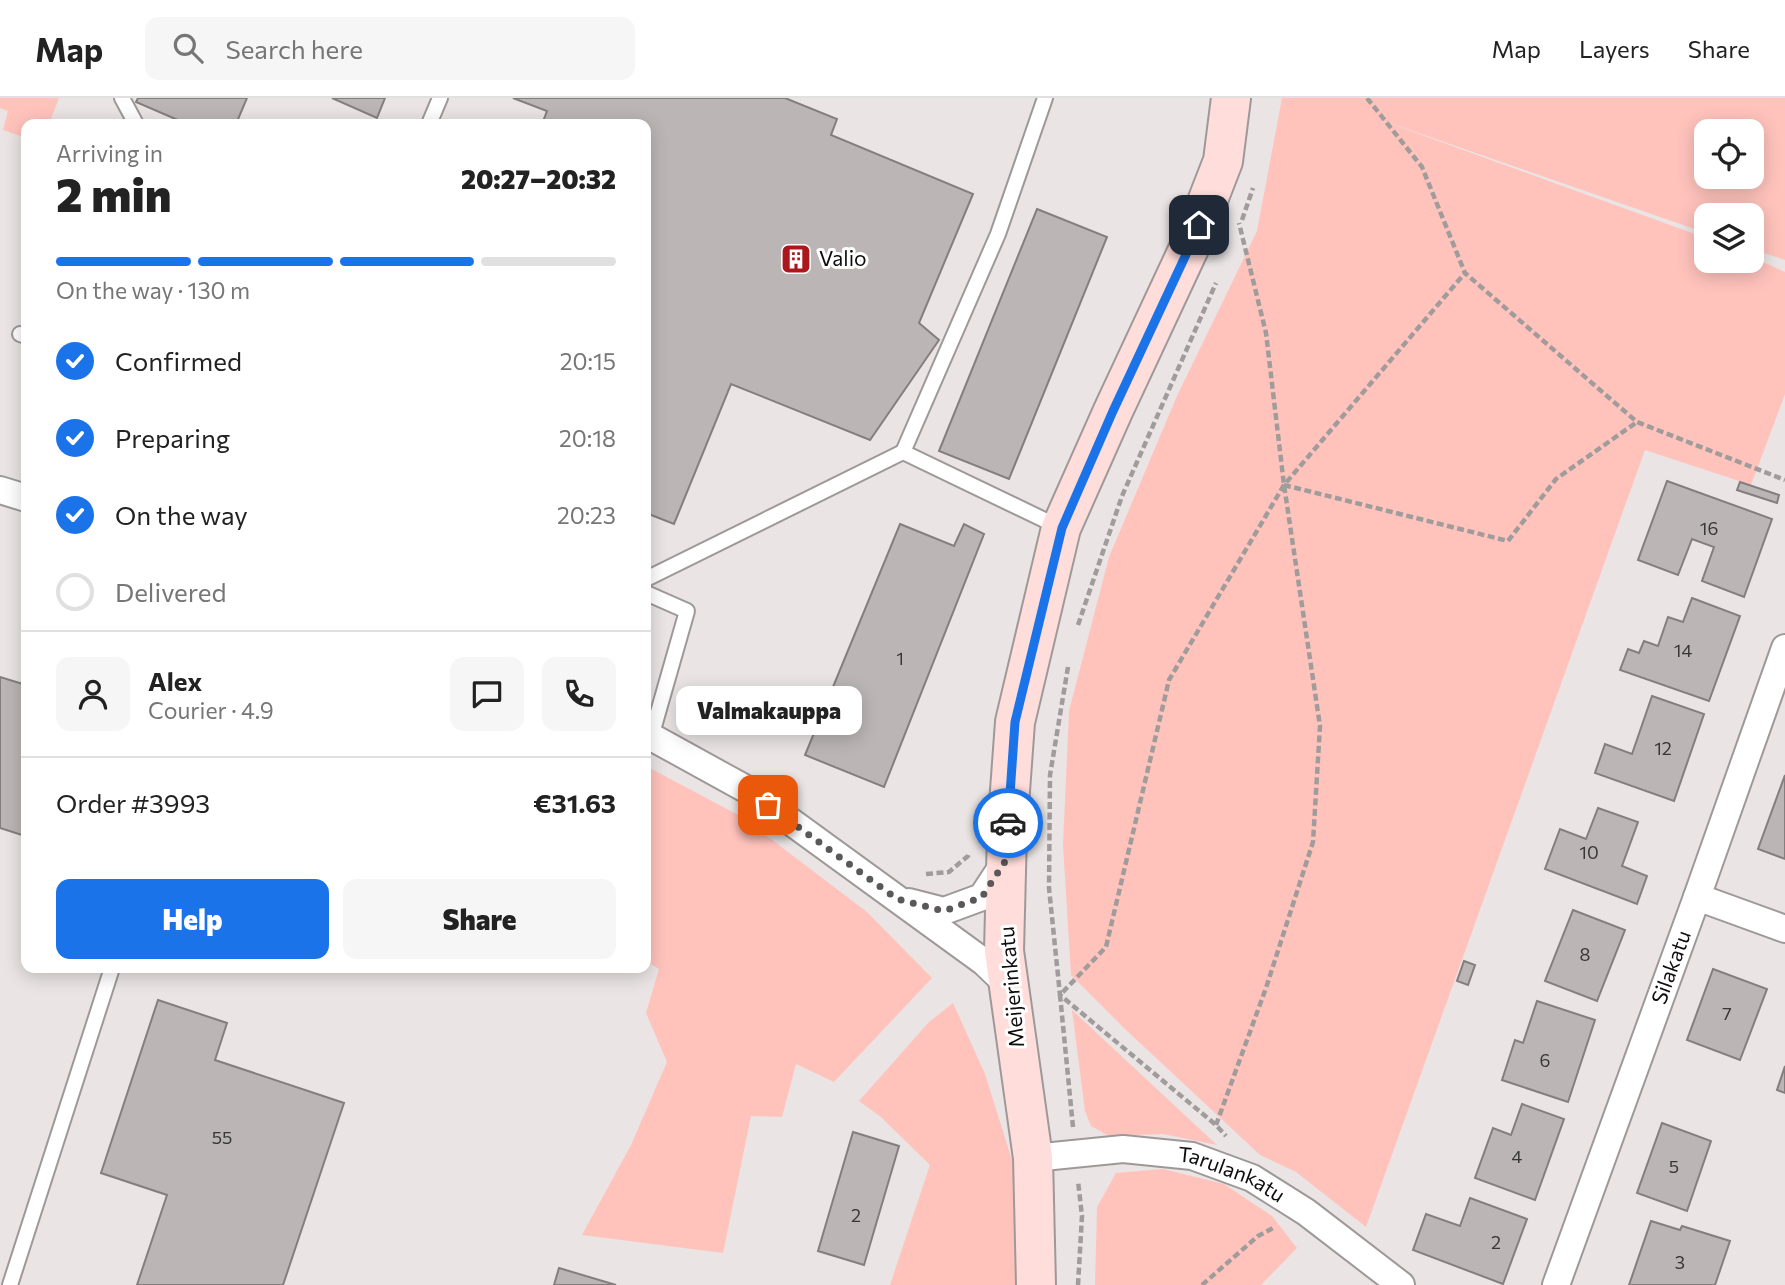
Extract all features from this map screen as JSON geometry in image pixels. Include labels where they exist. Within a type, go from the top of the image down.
[{"type":"street","name":"Meijerinkatu","points":[[1037,1285],[1033,1158],[1004,951],[1015,722],[1062,528],[1190,246],[1223,160],[1231,98]]},
{"type":"street","points":[[0,490],[21,496]]},
{"type":"street","name":"Silakatu","points":[[1556,1285],[1698,897],[1785,648]]},
{"type":"street","points":[[651,738],[746,789],[984,962],[1009,986]]},
{"type":"street","points":[[897,899],[944,911],[982,897],[1007,846]]},
{"type":"street","points":[[1698,897],[1785,929]]},
{"type":"street","name":"Tarulankatu","points":[[1033,1158],[1123,1149],[1192,1156],[1252,1178],[1306,1212],[1401,1285]]},
{"type":"lane","points":[[122,98],[133,119]]},
{"type":"lane","points":[[431,119],[440,98]]},
{"type":"lane","points":[[651,577],[903,452],[998,234],[1045,98]]},
{"type":"lane","points":[[903,452],[1062,528]]},
{"type":"lane","points":[[651,595],[687,611],[651,726]]},
{"type":"lane","points":[[10,1285],[110,973]]},
{"type":"path","points":[[1367,98],[1422,167],[1465,273],[1637,422],[1785,480]]},
{"type":"path","points":[[1234,238],[1252,195],[1254,182]]},
{"type":"path","points":[[1216,1125],[1266,988],[1313,842],[1320,726],[1284,485],[1266,334],[1236,213]]},
{"type":"path","points":[[1060,995],[1106,947],[1169,680],[1284,485],[1465,273]]},
{"type":"path","points":[[1076,631],[1122,496],[1219,276]]},
{"type":"path","points":[[1284,485],[1508,541],[1556,479],[1637,422]]},
{"type":"path","points":[[1069,656],[1050,775],[1049,888],[1060,995],[1216,1125],[1241,1155],[1252,1178]]},
{"type":"path","points":[[916,875],[949,872],[968,856],[975,830],[1007,846],[1050,831]]},
{"type":"path","points":[[1202,1285],[1258,1236],[1306,1212]]},
{"type":"shaded area","points":[[0,98],[59,98],[51,119],[21,119],[21,136],[3,130],[8,111],[0,108]]},
{"type":"shaded area","points":[[1282,98],[1785,98],[1785,260],[1764,253],[1764,203],[1694,203],[1694,229],[1375,118],[1694,234],[1694,273],[1764,273],[1764,262],[1785,272],[1785,394],[1751,485],[1645,450],[1366,1227],[1296,1172],[1260,1155],[1071,975],[1063,845],[1069,711],[1109,557],[1177,396],[1257,231]]},
{"type":"shaded area","points":[[651,769],[742,817],[867,912],[932,978],[834,1082],[796,1064],[782,1117],[751,1116],[723,1253],[582,1235],[631,1145],[667,1062],[646,1013],[659,969],[651,964]]},
{"type":"shaded area","points":[[953,1003],[985,1074],[1016,1173],[1016,1285],[890,1285],[930,1165],[881,1117],[859,1101],[929,1022]]},
{"type":"shaded area","points":[[1072,1010],[1217,1145],[1163,1134],[1109,1136],[1091,1126],[1085,1111]]},
{"type":"shaded area","points":[[1163,1169],[1224,1184],[1272,1216],[1297,1248],[1261,1285],[1095,1285],[1097,1207],[1116,1173]]},
{"type":"building","points":[[138,98],[247,98],[238,119],[175,119],[136,102]]},
{"type":"building","points":[[332,98],[385,98],[377,118]]},
{"type":"building","name":"Valio","points":[[513,98],[785,98],[837,119],[831,135],[973,194],[919,323],[939,340],[870,440],[731,384],[674,524],[651,515],[651,119],[544,119],[547,111]]},
{"type":"building","points":[[1037,209],[1107,237],[1009,479],[939,451]]},
{"type":"building","points":[[1667,481],[1772,519],[1744,597],[1702,581],[1714,547],[1692,539],[1678,575],[1638,560]]},
{"type":"building","points":[[1740,482],[1779,495],[1777,503],[1737,490]]},
{"type":"building","points":[[900,524],[954,546],[964,524],[984,534],[884,787],[805,755]]},
{"type":"building","points":[[1692,598],[1740,616],[1709,701],[1620,670],[1628,649],[1639,653],[1644,641],[1658,646],[1668,617],[1683,622]]},
{"type":"building","points":[[0,677],[21,683],[21,835],[0,828]]},
{"type":"building","points":[[1652,696],[1704,714],[1674,801],[1595,773],[1605,744],[1632,754]]},
{"type":"building","points":[[1785,775],[1785,859],[1758,849]]},
{"type":"building","points":[[1598,808],[1638,822],[1622,866],[1647,876],[1637,904],[1545,869],[1560,829],[1586,839]]},
{"type":"building","points":[[1573,910],[1625,930],[1597,1001],[1545,981]]},
{"type":"building","points":[[1464,961],[1475,965],[1468,985],[1457,981]]},
{"type":"building","points":[[1713,969],[1767,989],[1740,1060],[1687,1040]]},
{"type":"building","points":[[158,1000],[227,1023],[215,1060],[344,1103],[283,1285],[137,1285],[167,1195],[101,1173]]},
{"type":"building","points":[[1537,1001],[1595,1020],[1568,1102],[1502,1080],[1515,1040],[1523,1043]]},
{"type":"building","points":[[1785,1066],[1785,1093],[1777,1090]]},
{"type":"building","points":[[1522,1104],[1564,1119],[1535,1200],[1475,1178],[1493,1128],[1511,1135]]},
{"type":"building","points":[[1662,1123],[1711,1141],[1687,1211],[1637,1193]]},
{"type":"building","points":[[853,1132],[899,1146],[864,1265],[818,1251]]},
{"type":"building","points":[[1470,1198],[1527,1219],[1503,1284],[1413,1250],[1426,1214],[1460,1226]]},
{"type":"building","points":[[1651,1221],[1680,1230],[1682,1226],[1730,1241],[1715,1285],[1629,1285]]},
{"type":"building","points":[[559,1268],[616,1285],[554,1285]]},
{"type":"way so far","points":[[768,805],[897,899],[944,911],[982,897],[1006,860],[1008,823]]},
{"type":"place","name":"Valio","points":[[796,259]]},
{"type":"place","name":"Valmakauppa","points":[[768,805]]},
{"type":"route","points":[[1008,823],[1015,722],[1062,528],[1199,225]]}]
